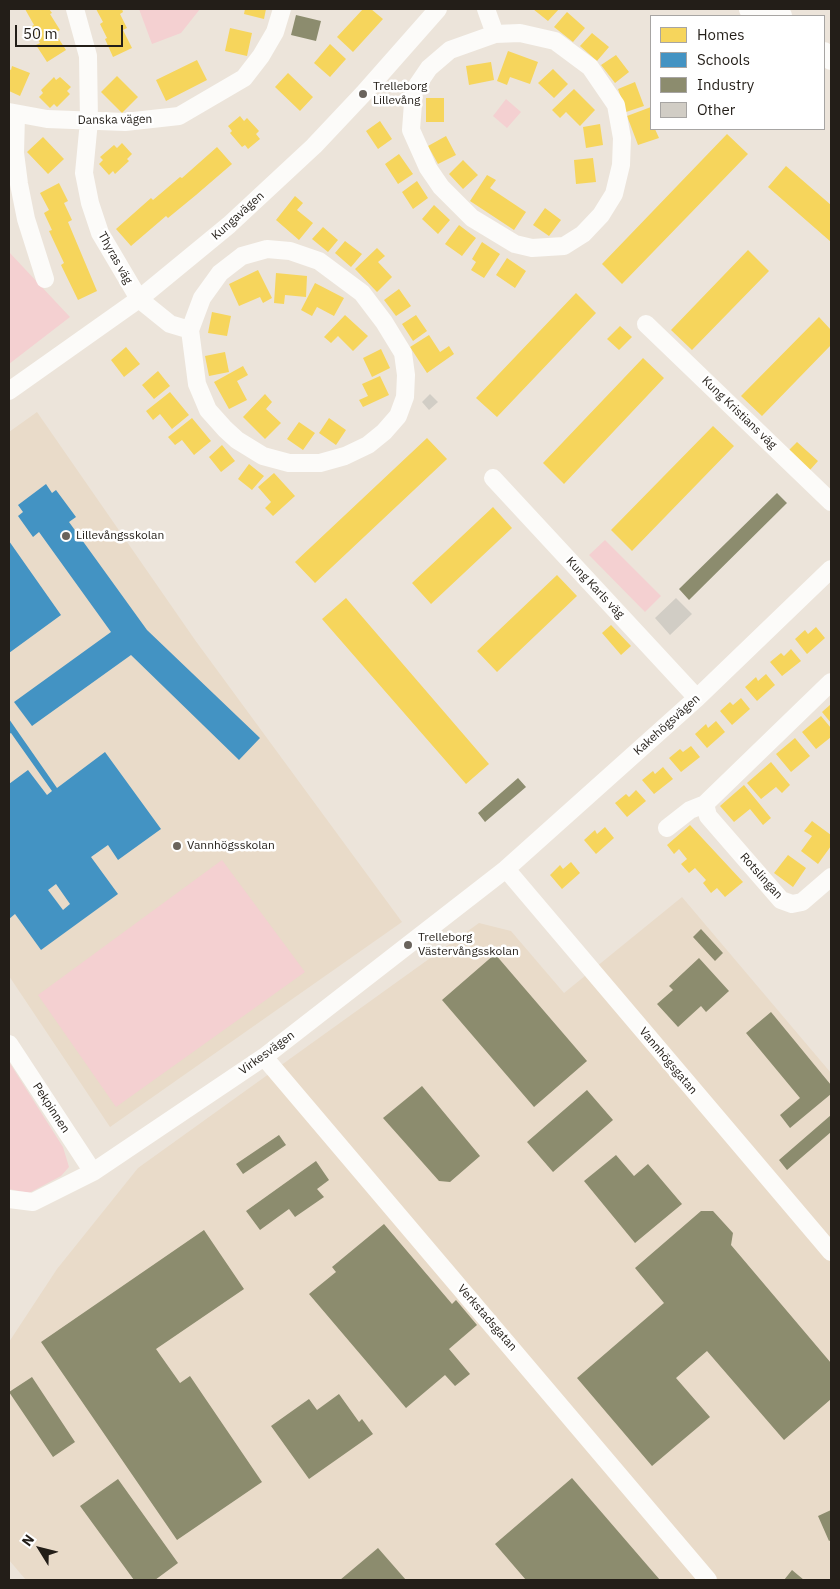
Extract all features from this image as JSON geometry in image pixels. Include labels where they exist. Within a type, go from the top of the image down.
[{"type":"street","name":"Thyras väg","points":[[75,9],[88,56],[89,121],[84,173],[90,203],[100,233],[139,299]]},
{"type":"street","name":"Danska vägen","points":[[45,279],[26,218],[19,184],[13,113],[89,121],[125,122],[179,116],[211,100],[244,78],[261,56],[275,32],[282,9]]},
{"type":"street","name":"Kungavägen","points":[[9,391],[139,299],[228,225],[314,146],[438,9]]},
{"type":"street","points":[[486,9],[495,34]]},
{"type":"street","points":[[520,33],[555,41],[590,67],[616,105],[622,138],[621,166],[614,194],[601,215],[583,234],[564,246],[532,248],[515,244],[472,218],[441,187],[428,168],[411,130],[414,90],[429,68],[450,50],[495,34],[520,33]]},
{"type":"street","points":[[267,249],[290,251],[319,261],[362,293],[384,322],[402,354],[406,375],[405,397],[398,416],[384,432],[368,444],[344,456],[320,463],[290,463],[263,456],[237,440],[208,410],[197,384],[190,330],[202,298],[220,273],[242,256],[267,249]]},
{"type":"street","points":[[139,299],[170,324],[190,330]]},
{"type":"street","name":"Kung Kristians väg","points":[[646,324],[831,502]]},
{"type":"street","name":"Kung Karls väg","points":[[493,478],[697,698]]},
{"type":"street","name":"Kakehögsvägen","points":[[506,870],[829,576]]},
{"type":"street","points":[[667,828],[690,810],[705,804],[831,682]]},
{"type":"street","name":"Rotslingan","points":[[705,804],[708,816],[781,900],[792,904],[802,902],[831,877]]},
{"type":"street","name":"Virkesvägen","points":[[9,1199],[34,1202],[93,1172],[264,1057],[506,870]]},
{"type":"street","name":"Vannhögsgatan","points":[[506,870],[831,1252]]},
{"type":"street","name":"Pekpinnen","points":[[9,1044],[93,1172]]},
{"type":"street","name":"Verkstadsgatan","points":[[264,1057],[708,1580]]},
{"type":"shaded area","points":[[139,9],[200,9],[181,33],[152,44]]},
{"type":"shaded area","points":[[506,99],[521,112],[507,128],[493,116]]},
{"type":"shaded area","points":[[9,252],[70,317],[9,364]]},
{"type":"shaded area","name":"Vannhögsskolan","points":[[37,412],[195,640],[402,922],[110,1127],[9,976],[9,432]]},
{"type":"shaded area","points":[[605,540],[661,596],[645,612],[589,555]]},
{"type":"shaded area","points":[[222,860],[305,972],[116,1107],[38,995]]},
{"type":"shaded area","points":[[682,897],[831,1073],[831,1580],[26,1580],[9,1560],[9,1342],[57,1269],[138,1168],[479,923],[511,931],[564,993]]},
{"type":"shaded area","points":[[9,1062],[63,1147],[69,1167],[61,1176],[29,1193],[9,1189]]},
{"type":"building: Homes","points":[[25,9],[49,9],[60,30],[55,33],[66,50],[47,62],[36,45],[40,43],[30,27],[34,25]]},
{"type":"building: Homes","points":[[96,9],[122,9],[123,12],[120,14],[127,28],[123,30],[132,48],[113,57],[100,24],[103,22]]},
{"type":"building: Homes","points":[[245,9],[266,9],[264,19],[244,14]]},
{"type":"building: Homes","points":[[363,9],[371,9],[383,19],[353,52],[337,37]]},
{"type":"building: Homes","points":[[533,9],[559,9],[548,21]]},
{"type":"building: Homes","points":[[567,12],[585,28],[573,42],[554,27]]},
{"type":"building: Homes","points":[[230,28],[252,33],[247,56],[225,51]]},
{"type":"building: Homes","points":[[592,33],[609,47],[597,61],[580,46]]},
{"type":"building: Homes","points":[[330,44],[346,59],[330,77],[314,63]]},
{"type":"building: Homes","points":[[508,51],[538,62],[530,84],[510,77],[507,85],[497,81]]},
{"type":"building: Homes","points":[[616,55],[629,72],[615,83],[601,65]]},
{"type":"building: Homes","points":[[197,60],[207,80],[166,101],[156,80]]},
{"type":"building: Homes","points":[[491,62],[494,80],[469,85],[466,66]]},
{"type":"building: Homes","points":[[12,66],[30,73],[20,96],[9,91],[9,69],[11,70]]},
{"type":"building: Homes","points":[[553,69],[568,84],[554,98],[538,83]]},
{"type":"building: Homes","points":[[288,73],[313,97],[300,111],[275,87]]},
{"type":"building: Homes","points":[[117,76],[138,97],[122,113],[101,92]]},
{"type":"building: Homes","points":[[54,77],[56,80],[60,77],[71,87],[67,91],[70,94],[57,107],[54,104],[50,108],[39,97],[43,93],[41,90]]},
{"type":"building: Homes","points":[[635,82],[644,106],[626,112],[618,89]]},
{"type":"building: Homes","points":[[574,89],[595,110],[580,126],[566,112],[560,118],[552,110]]},
{"type":"building: Homes","points":[[426,98],[444,98],[444,122],[426,122]]},
{"type":"building: Homes","points":[[650,107],[650,130],[655,130],[659,138],[638,145],[627,116]]},
{"type":"building: Homes","points":[[240,116],[244,121],[247,118],[259,131],[256,134],[260,139],[248,149],[245,145],[242,147],[230,133],[232,131],[228,126]]},
{"type":"building: Homes","points":[[380,121],[392,139],[378,149],[366,131]]},
{"type":"building: Homes","points":[[600,124],[603,145],[586,148],[583,127]]},
{"type":"building: Homes","points":[[727,134],[748,154],[622,284],[602,264]]},
{"type":"building: Homes","points":[[446,136],[456,155],[438,164],[428,146]]},
{"type":"building: Homes","points":[[43,137],[64,159],[48,174],[27,152]]},
{"type":"building: Homes","points":[[122,143],[132,154],[127,159],[129,161],[115,174],[113,171],[109,175],[99,164],[103,160],[100,157],[114,145],[117,148]]},
{"type":"building: Homes","points":[[217,147],[232,164],[168,218],[166,216],[131,246],[116,229],[151,198],[153,200],[180,177],[182,178]]},
{"type":"building: Homes","points":[[399,154],[413,174],[398,184],[385,164]]},
{"type":"building: Homes","points":[[593,158],[596,182],[576,184],[574,160]]},
{"type":"building: Homes","points":[[463,160],[478,175],[463,189],[449,174]]},
{"type":"building: Homes","points":[[786,166],[831,205],[831,242],[768,187]]},
{"type":"building: Homes","points":[[487,175],[496,180],[490,188],[526,212],[514,230],[470,201]]},
{"type":"building: Homes","points":[[417,181],[428,198],[413,209],[402,192]]},
{"type":"building: Homes","points":[[59,183],[68,201],[64,203],[72,220],[68,222],[97,291],[78,300],[61,265],[64,263],[49,231],[52,230],[44,213],[49,210],[40,193]]},
{"type":"building: Homes","points":[[295,196],[303,203],[297,210],[313,223],[299,240],[276,220]]},
{"type":"building: Homes","points":[[434,205],[450,220],[438,234],[422,219]]},
{"type":"building: Homes","points":[[545,208],[561,220],[549,236],[533,225]]},
{"type":"building: Homes","points":[[459,225],[476,238],[462,256],[445,244]]},
{"type":"building: Homes","points":[[323,227],[338,240],[328,252],[312,239]]},
{"type":"building: Homes","points":[[345,241],[362,254],[351,267],[335,253]]},
{"type":"building: Homes","points":[[482,242],[500,254],[484,278],[471,270],[476,262],[472,259]]},
{"type":"building: Homes","points":[[377,248],[385,256],[378,262],[392,277],[377,292],[355,269]]},
{"type":"building: Homes","points":[[748,250],[769,271],[692,350],[671,330]]},
{"type":"building: Homes","points":[[507,258],[526,271],[515,288],[496,275]]},
{"type":"building: Homes","points":[[258,270],[272,298],[263,303],[260,297],[239,306],[229,284]]},
{"type":"building: Homes","points":[[276,273],[307,276],[306,297],[285,295],[284,304],[274,303]]},
{"type":"building: Homes","points":[[315,283],[344,298],[334,316],[317,307],[312,316],[301,310]]},
{"type":"building: Homes","points":[[399,289],[411,306],[396,316],[384,300]]},
{"type":"building: Homes","points":[[576,293],[596,313],[497,417],[476,398]]},
{"type":"building: Homes","points":[[212,312],[231,316],[227,336],[208,333]]},
{"type":"building: Homes","points":[[345,315],[368,336],[353,351],[338,336],[331,343],[324,337]]},
{"type":"building: Homes","points":[[416,315],[427,331],[413,341],[402,324]]},
{"type":"building: Homes","points":[[819,317],[831,330],[831,345],[762,416],[741,396]]},
{"type":"building: Homes","points":[[620,326],[632,337],[619,350],[607,339]]},
{"type":"building: Homes","points":[[429,335],[440,352],[449,346],[454,354],[427,373],[410,347]]},
{"type":"building: Homes","points":[[126,347],[140,364],[124,377],[111,360]]},
{"type":"building: Homes","points":[[381,349],[390,368],[372,377],[363,358]]},
{"type":"building: Homes","points":[[225,352],[229,372],[209,376],[205,356]]},
{"type":"building: Homes","points":[[643,358],[664,378],[564,484],[543,463]]},
{"type":"building: Homes","points":[[243,366],[248,375],[237,381],[247,400],[229,409],[214,382]]},
{"type":"building: Homes","points":[[158,371],[170,386],[154,399],[142,385]]},
{"type":"building: Homes","points":[[380,376],[389,395],[363,407],[359,400],[368,396],[362,384]]},
{"type":"building: Homes","points":[[170,392],[189,415],[172,429],[160,414],[153,420],[146,411]]},
{"type":"building: Homes","points":[[265,394],[272,402],[266,409],[281,423],[265,439],[243,417]]},
{"type":"building: Homes","points":[[192,418],[211,441],[194,455],[182,440],[175,445],[168,437]]},
{"type":"building: Homes","points":[[329,418],[346,430],[336,445],[319,433]]},
{"type":"building: Homes","points":[[299,422],[315,433],[303,450],[287,439]]},
{"type":"building: Homes","points":[[713,426],[734,446],[632,551],[611,530]]},
{"type":"building: Homes","points":[[427,438],[447,459],[315,583],[295,562]]},
{"type":"building: Homes","points":[[797,442],[818,461],[810,470],[788,451]]},
{"type":"building: Homes","points":[[222,445],[235,461],[221,472],[209,457]]},
{"type":"building: Homes","points":[[249,464],[264,476],[252,490],[238,479]]},
{"type":"building: Homes","points":[[274,473],[295,496],[273,516],[265,508],[271,502],[258,487]]},
{"type":"building: Homes","points":[[493,507],[512,528],[431,604],[412,583]]},
{"type":"building: Homes","points":[[557,575],[577,596],[497,672],[477,651]]},
{"type":"building: Homes","points":[[346,598],[489,764],[466,784],[322,619]]},
{"type":"building: Homes","points":[[611,625],[631,646],[621,655],[602,633]]},
{"type":"building: Homes","points":[[816,627],[825,638],[807,654],[795,639],[805,630],[808,634]]},
{"type":"building: Homes","points":[[791,649],[801,661],[782,676],[770,662],[781,653],[784,656]]},
{"type":"building: Homes","points":[[766,674],[775,685],[757,701],[745,687],[756,677],[758,681]]},
{"type":"building: Homes","points":[[741,698],[750,709],[732,725],[720,711],[730,702],[733,705]]},
{"type":"building: Homes","points":[[831,704],[831,723],[822,712]]},
{"type":"building: Homes","points":[[821,716],[831,728],[831,737],[816,749],[802,732]]},
{"type":"building: Homes","points":[[716,721],[725,732],[707,748],[695,734],[706,724],[708,728]]},
{"type":"building: Homes","points":[[795,738],[810,756],[791,772],[776,754]]},
{"type":"building: Homes","points":[[691,746],[700,757],[681,772],[669,758],[680,749],[683,752]]},
{"type":"building: Homes","points":[[771,762],[790,785],[782,793],[776,787],[761,799],[747,783]]},
{"type":"building: Homes","points":[[663,767],[673,779],[654,794],[642,780],[653,771],[655,774]]},
{"type":"building: Homes","points":[[744,785],[771,818],[763,825],[750,809],[734,822],[720,806]]},
{"type":"building: Homes","points":[[636,790],[646,801],[627,817],[615,803],[626,794],[629,797]]},
{"type":"building: Homes","points":[[812,821],[831,835],[831,846],[818,864],[801,851],[812,836],[804,831]]},
{"type":"building: Homes","points":[[690,825],[743,882],[725,897],[717,888],[711,893],[703,883],[706,880],[695,868],[689,873],[681,864],[687,859],[679,849],[674,854],[667,845]]},
{"type":"building: Homes","points":[[605,827],[614,838],[596,854],[584,840],[595,830],[597,834]]},
{"type":"building: Homes","points":[[788,855],[806,868],[793,887],[774,873]]},
{"type":"building: Homes","points":[[571,862],[580,873],[562,889],[550,875],[560,865],[563,869]]},
{"type":"building: Schools","points":[[46,484],[52,493],[56,490],[76,517],[69,522],[147,630],[260,738],[239,760],[131,655],[32,726],[14,702],[111,632],[39,532],[33,537],[18,516],[23,512],[18,505]]},
{"type":"building: Schools","points":[[9,541],[61,615],[9,653]]},
{"type":"building: Schools","points":[[9,719],[57,788],[105,752],[161,829],[118,860],[108,845],[91,857],[118,894],[41,950],[15,914],[9,919],[9,784],[28,770],[47,795],[52,791],[11,733],[9,734]],"holes":[[[56,884],[70,904],[63,910],[48,890]]]},
{"type":"building: Industry","points":[[296,15],[321,21],[316,41],[291,35]]},
{"type":"building: Industry","points":[[777,493],[787,503],[689,600],[679,589]]},
{"type":"building: Industry","points":[[518,778],[526,787],[485,822],[478,813]]},
{"type":"building: Industry","points":[[701,929],[723,953],[715,961],[693,937]]},
{"type":"building: Industry","points":[[495,954],[587,1061],[534,1107],[442,1000]]},
{"type":"building: Industry","points":[[699,958],[729,991],[706,1012],[701,1006],[678,1027],[657,1004],[673,990],[669,986]]},
{"type":"building: Industry","points":[[771,1012],[831,1085],[831,1094],[790,1128],[780,1115],[800,1098],[746,1033]]},
{"type":"building: Industry","points":[[422,1086],[480,1156],[450,1182],[439,1181],[383,1118]]},
{"type":"building: Industry","points":[[587,1090],[613,1120],[553,1172],[527,1142]]},
{"type":"building: Industry","points":[[831,1115],[831,1132],[787,1170],[779,1160]]},
{"type":"building: Industry","points":[[279,1135],[286,1145],[243,1174],[236,1164]]},
{"type":"building: Industry","points":[[616,1155],[634,1176],[648,1164],[682,1204],[635,1243],[584,1181]]},
{"type":"building: Industry","points":[[316,1161],[329,1180],[317,1189],[324,1197],[295,1217],[289,1209],[260,1230],[246,1211]]},
{"type":"building: Industry","points":[[701,1211],[713,1211],[733,1233],[731,1245],[831,1363],[831,1399],[784,1440],[707,1351],[676,1378],[710,1417],[652,1466],[577,1378],[664,1303],[635,1268]]},
{"type":"building: Industry","points":[[384,1224],[452,1304],[456,1300],[477,1325],[449,1349],[470,1374],[455,1386],[445,1375],[406,1408],[309,1294],[336,1272],[332,1267]]},
{"type":"building: Industry","points":[[204,1230],[244,1289],[156,1349],[180,1383],[190,1376],[262,1482],[177,1540],[41,1342]]},
{"type":"building: Industry","points":[[32,1377],[75,1442],[53,1457],[9,1392]]},
{"type":"building: Industry","points":[[339,1394],[359,1422],[362,1419],[373,1434],[309,1479],[271,1426],[309,1399],[317,1410]]},
{"type":"building: Industry","points":[[572,1478],[660,1580],[526,1580],[495,1544]]},
{"type":"building: Industry","points":[[118,1479],[178,1563],[155,1580],[134,1580],[80,1506]]},
{"type":"building: Industry","points":[[831,1510],[831,1540],[829,1541],[818,1516]]},
{"type":"building: Industry","points":[[378,1548],[406,1580],[340,1580]]},
{"type":"building: Industry","points":[[792,1570],[804,1580],[784,1580]]},
{"type":"building: Other","points":[[430,394],[438,402],[429,410],[422,402]]},
{"type":"building: Other","points":[[676,598],[692,614],[670,635],[655,618]]},
{"type":"place","name":"Trelleborg Lillevång","points":[[363,94]]},
{"type":"place","name":"Lillevångsskolan","points":[[66,536]]},
{"type":"place","name":"Vannhögsskolan","points":[[177,846]]},
{"type":"place","name":"Trelleborg Västervångsskolan","points":[[408,945]]}]
